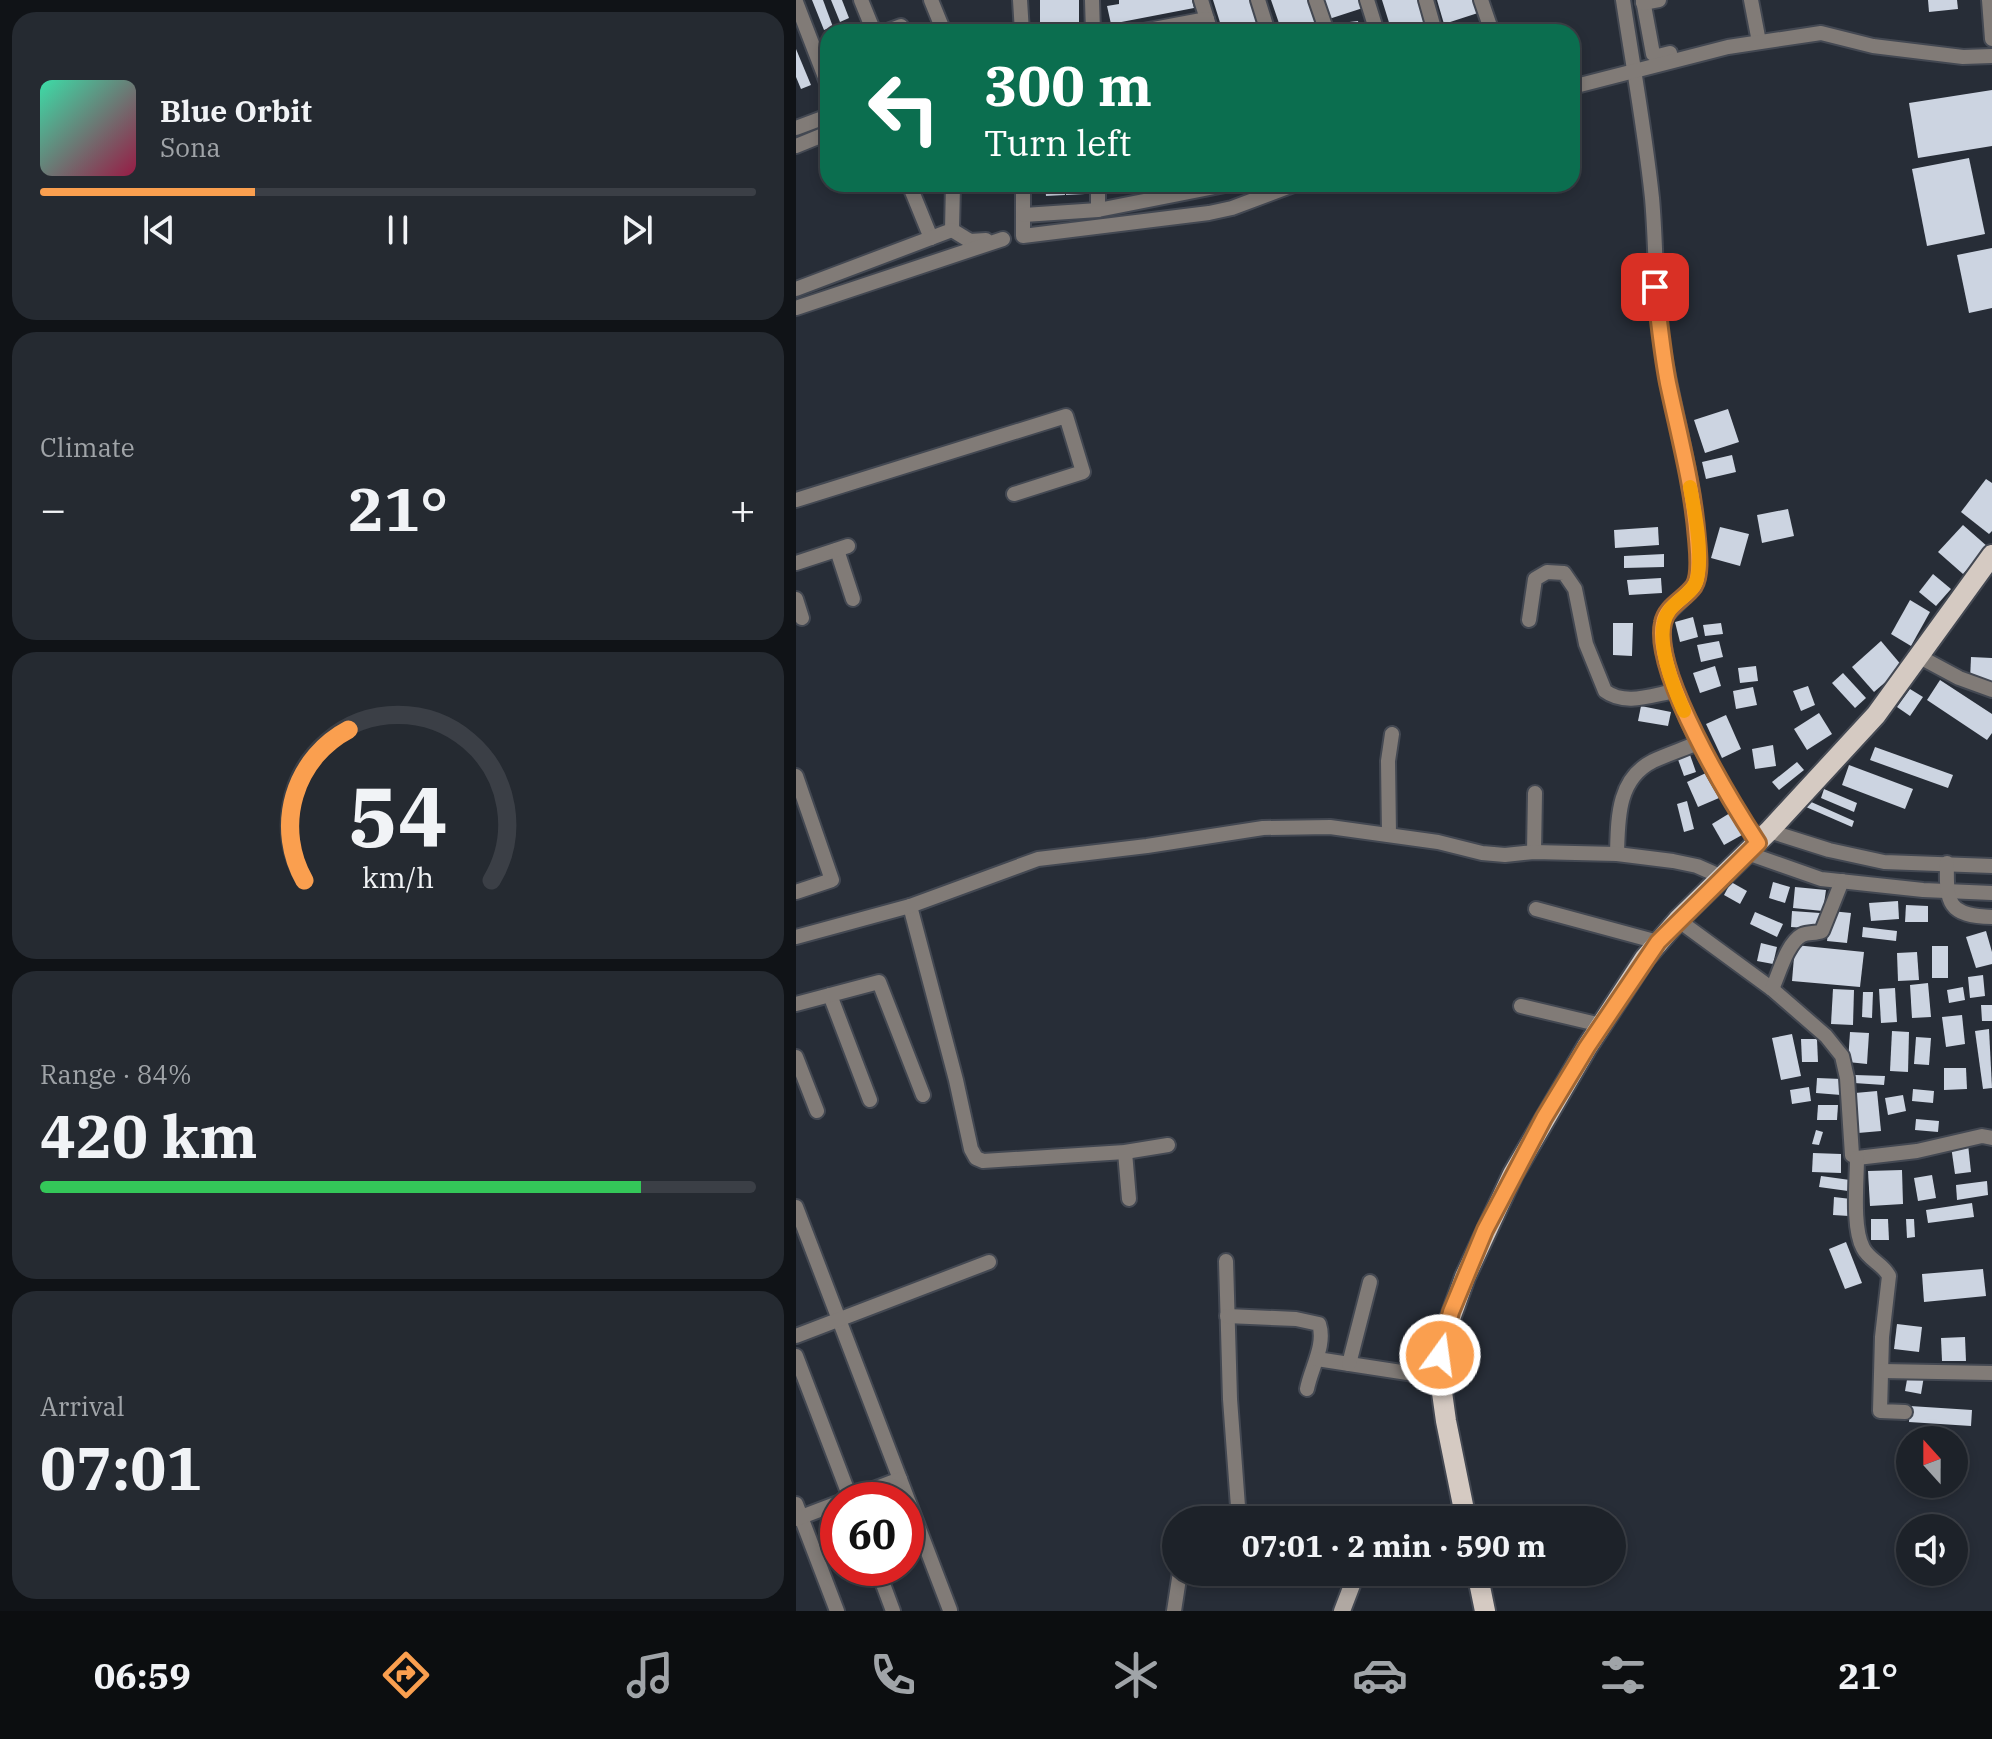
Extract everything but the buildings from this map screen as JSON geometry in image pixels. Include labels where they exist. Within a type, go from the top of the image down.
[{"type":"main road","points":[[1463,1506],[1440,1378],[1444,1333],[1485,1230],[1544,1118],[1601,1025],[1658,942],[1758,842],[1876,715],[1992,555]]},
{"type":"main road","points":[[1480,1586],[1485,1611]]},
{"type":"street","points":[[861,0],[871,24]]},
{"type":"street","points":[[931,0],[941,24]]},
{"type":"street","points":[[1020,0],[1022,24]]},
{"type":"street","points":[[1092,0],[1093,24]]},
{"type":"street","points":[[1201,0],[1208,24]]},
{"type":"street","points":[[1258,0],[1266,24]]},
{"type":"street","points":[[1316,0],[1324,24]]},
{"type":"street","points":[[1367,0],[1374,24]]},
{"type":"street","points":[[1426,0],[1433,24]]},
{"type":"street","points":[[1481,0],[1486,24]]},
{"type":"street","points":[[1623,0],[1652,203],[1655,287],[1661,332],[1668,383],[1692,494],[1697,541],[1697,579],[1693,587],[1669,609],[1663,621],[1665,654],[1675,691],[1729,797],[1758,842],[1821,879],[1992,893]]},
{"type":"street","points":[[1659,0],[1643,2],[1654,56],[1758,38],[1821,33],[1873,46],[1963,57],[1992,56]]},
{"type":"street","points":[[1751,0],[1758,38]]},
{"type":"street","points":[[1989,0],[1992,39]]},
{"type":"street","points":[[796,2],[820,50]]},
{"type":"street","points":[[1580,85],[1816,24]]},
{"type":"street","points":[[796,128],[820,119]]},
{"type":"street","points":[[796,146],[820,136]]},
{"type":"street","points":[[912,192],[931,238]]},
{"type":"street","points":[[952,230],[953,192]]},
{"type":"street","points":[[1023,192],[1023,236]]},
{"type":"street","points":[[1098,192],[1098,210]]},
{"type":"street","points":[[1024,215],[1098,210],[1189,192]]},
{"type":"street","points":[[952,230],[970,241],[1003,239],[1197,215],[1232,208],[1259,192]]},
{"type":"street","points":[[796,289],[952,230]]},
{"type":"street","points":[[796,308],[1003,239]]},
{"type":"street","points":[[797,499],[1066,416],[1083,472],[1014,494]]},
{"type":"street","points":[[796,563],[842,548],[853,599]]},
{"type":"street","points":[[1529,620],[1535,579],[1547,572],[1564,573],[1575,589],[1586,644],[1605,691],[1611,696],[1625,699],[1675,691]]},
{"type":"street","points":[[796,599],[802,618]]},
{"type":"street","points":[[1920,657],[1959,678],[1992,690]]},
{"type":"street","points":[[1389,835],[1388,761],[1392,734]]},
{"type":"street","points":[[1617,854],[1619,815],[1626,787],[1647,765],[1700,742]]},
{"type":"street","points":[[796,776],[832,880],[796,892]]},
{"type":"street","points":[[1534,852],[1535,793]]},
{"type":"street","points":[[796,937],[910,906],[1038,859],[1263,828],[1310,825],[1438,842],[1482,853],[1505,855],[1534,852],[1617,854],[1697,866],[1722,877]]},
{"type":"street","points":[[1758,842],[1829,850],[1884,862],[1992,866]]},
{"type":"street","points":[[1947,863],[1946,891],[1950,903],[1957,911],[1973,917],[1992,917]]},
{"type":"street","points":[[1772,989],[1794,941],[1807,933],[1822,931],[1842,881]]},
{"type":"street","points":[[910,906],[971,1149],[976,1158],[983,1161],[1125,1152],[1168,1145]]},
{"type":"street","points":[[1536,909],[1658,942]]},
{"type":"street","points":[[1678,920],[1772,989],[1826,1036],[1842,1056],[1847,1078],[1850,1149],[1857,1158],[1858,1235],[1867,1256],[1881,1265],[1889,1276],[1882,1337],[1880,1411],[1905,1412]]},
{"type":"street","points":[[796,1004],[879,982],[923,1095]]},
{"type":"street","points":[[830,995],[870,1100]]},
{"type":"street","points":[[1521,1006],[1601,1025]]},
{"type":"street","points":[[796,1057],[817,1111]]},
{"type":"street","points":[[1857,1158],[1917,1151],[1982,1136],[1992,1138]]},
{"type":"street","points":[[1125,1152],[1129,1199]]},
{"type":"street","points":[[796,1207],[950,1610]]},
{"type":"street","points":[[1226,1261],[1238,1506]]},
{"type":"street","points":[[796,1336],[989,1262]]},
{"type":"street","points":[[1349,1364],[1370,1282]]},
{"type":"street","points":[[1227,1316],[1296,1319],[1319,1324],[1317,1359],[1307,1389]]},
{"type":"street","points":[[796,1356],[840,1482]]},
{"type":"street","points":[[1317,1359],[1440,1378]]},
{"type":"street","points":[[1882,1371],[1992,1373]]},
{"type":"street","points":[[892,1482],[900,1479]]},
{"type":"street","points":[[820,1507],[798,1513],[837,1611]]},
{"type":"street","points":[[884,1586],[893,1611]]},
{"type":"street","points":[[1174,1611],[1178,1586]]},
{"type":"street","points":[[1342,1611],[1352,1586]]},
{"type":"slow traffic","points":[[1684,711],[1675,691],[1662,632],[1669,609],[1693,587],[1697,579],[1697,541],[1690,487]]},
{"type":"route","points":[[1440,1355],[1451,1312],[1485,1230],[1544,1118],[1587,1047],[1658,942],[1758,843],[1700,742],[1675,691],[1665,654],[1663,621],[1669,609],[1693,587],[1697,579],[1697,541],[1687,466],[1668,383],[1655,287]]}]
